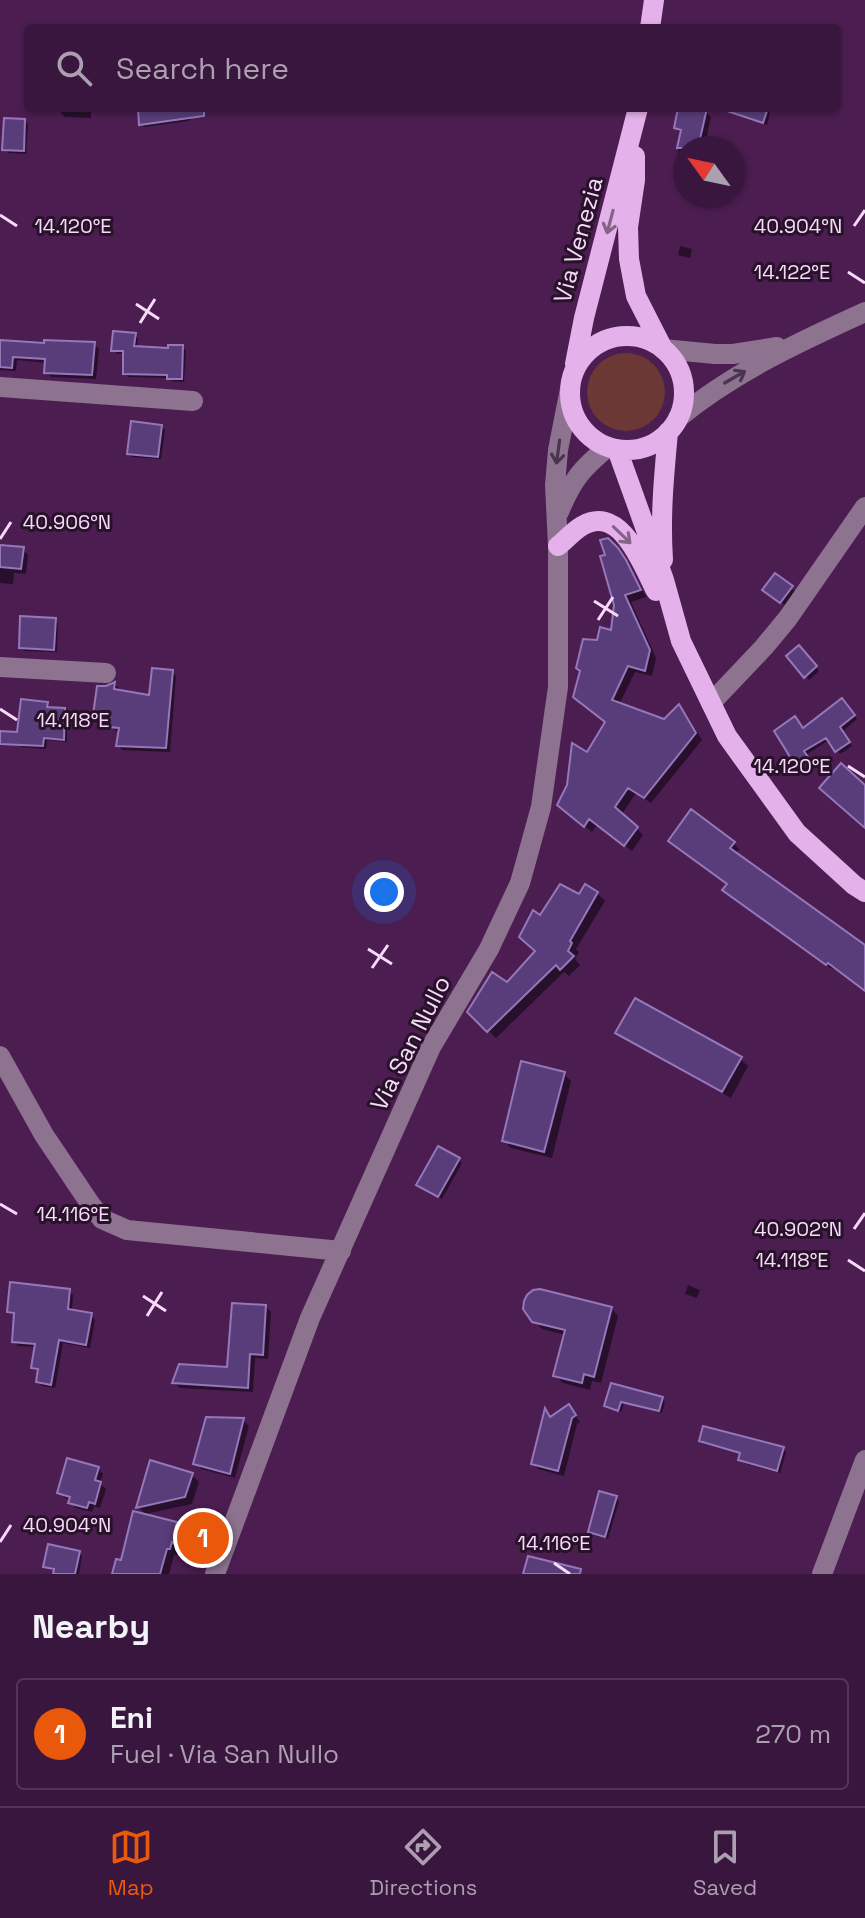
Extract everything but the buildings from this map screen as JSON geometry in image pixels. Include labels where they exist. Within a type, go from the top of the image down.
[{"type":"main road","points":[[651,24],[654,0]]},
{"type":"main road","name":"Via Venezia","points":[[637,114],[635,180],[628,227],[629,259],[636,296],[663,349]]},
{"type":"main road","name":"Via Venezia","points":[[571,382],[584,318],[637,114]]},
{"type":"main road","points":[[664,580],[662,487],[673,425],[683,400],[682,381],[675,363],[663,349],[634,336],[603,341],[580,361],[571,382],[571,404],[575,418],[594,440],[612,448],[640,448],[655,442],[673,425]]},
{"type":"main road","points":[[612,448],[664,580],[681,641]]},
{"type":"main road","points":[[558,546],[583,525],[595,521],[607,521],[626,536],[727,736],[797,833],[865,892]]},
{"type":"street","points":[[673,425],[704,397],[730,380],[797,343],[865,312]]},
{"type":"street","points":[[663,349],[733,354],[797,343]]},
{"type":"street","name":"Via San Nullo","points":[[215,1574],[310,1318],[431,1047],[489,949],[520,883],[541,807],[558,687],[555,485],[571,382]]},
{"type":"street","points":[[0,387],[193,401]]},
{"type":"street","name":"Via San Nullo","points":[[557,515],[566,493],[584,466],[612,448]]},
{"type":"street","points":[[711,703],[788,618],[865,507]]},
{"type":"street","points":[[0,667],[106,673]]},
{"type":"street","points":[[0,1056],[44,1135],[102,1219],[127,1230],[341,1251]]},
{"type":"street","points":[[822,1574],[865,1460]]},
{"type":"shaded area","points":[[618,353],[634,353],[648,359],[659,370],[665,392],[659,414],[648,425],[634,431],[618,431],[604,425],[593,414],[587,400],[587,384],[593,370],[604,359]]},
{"type":"place","name":"Eni","points":[[203,1538]]}]
